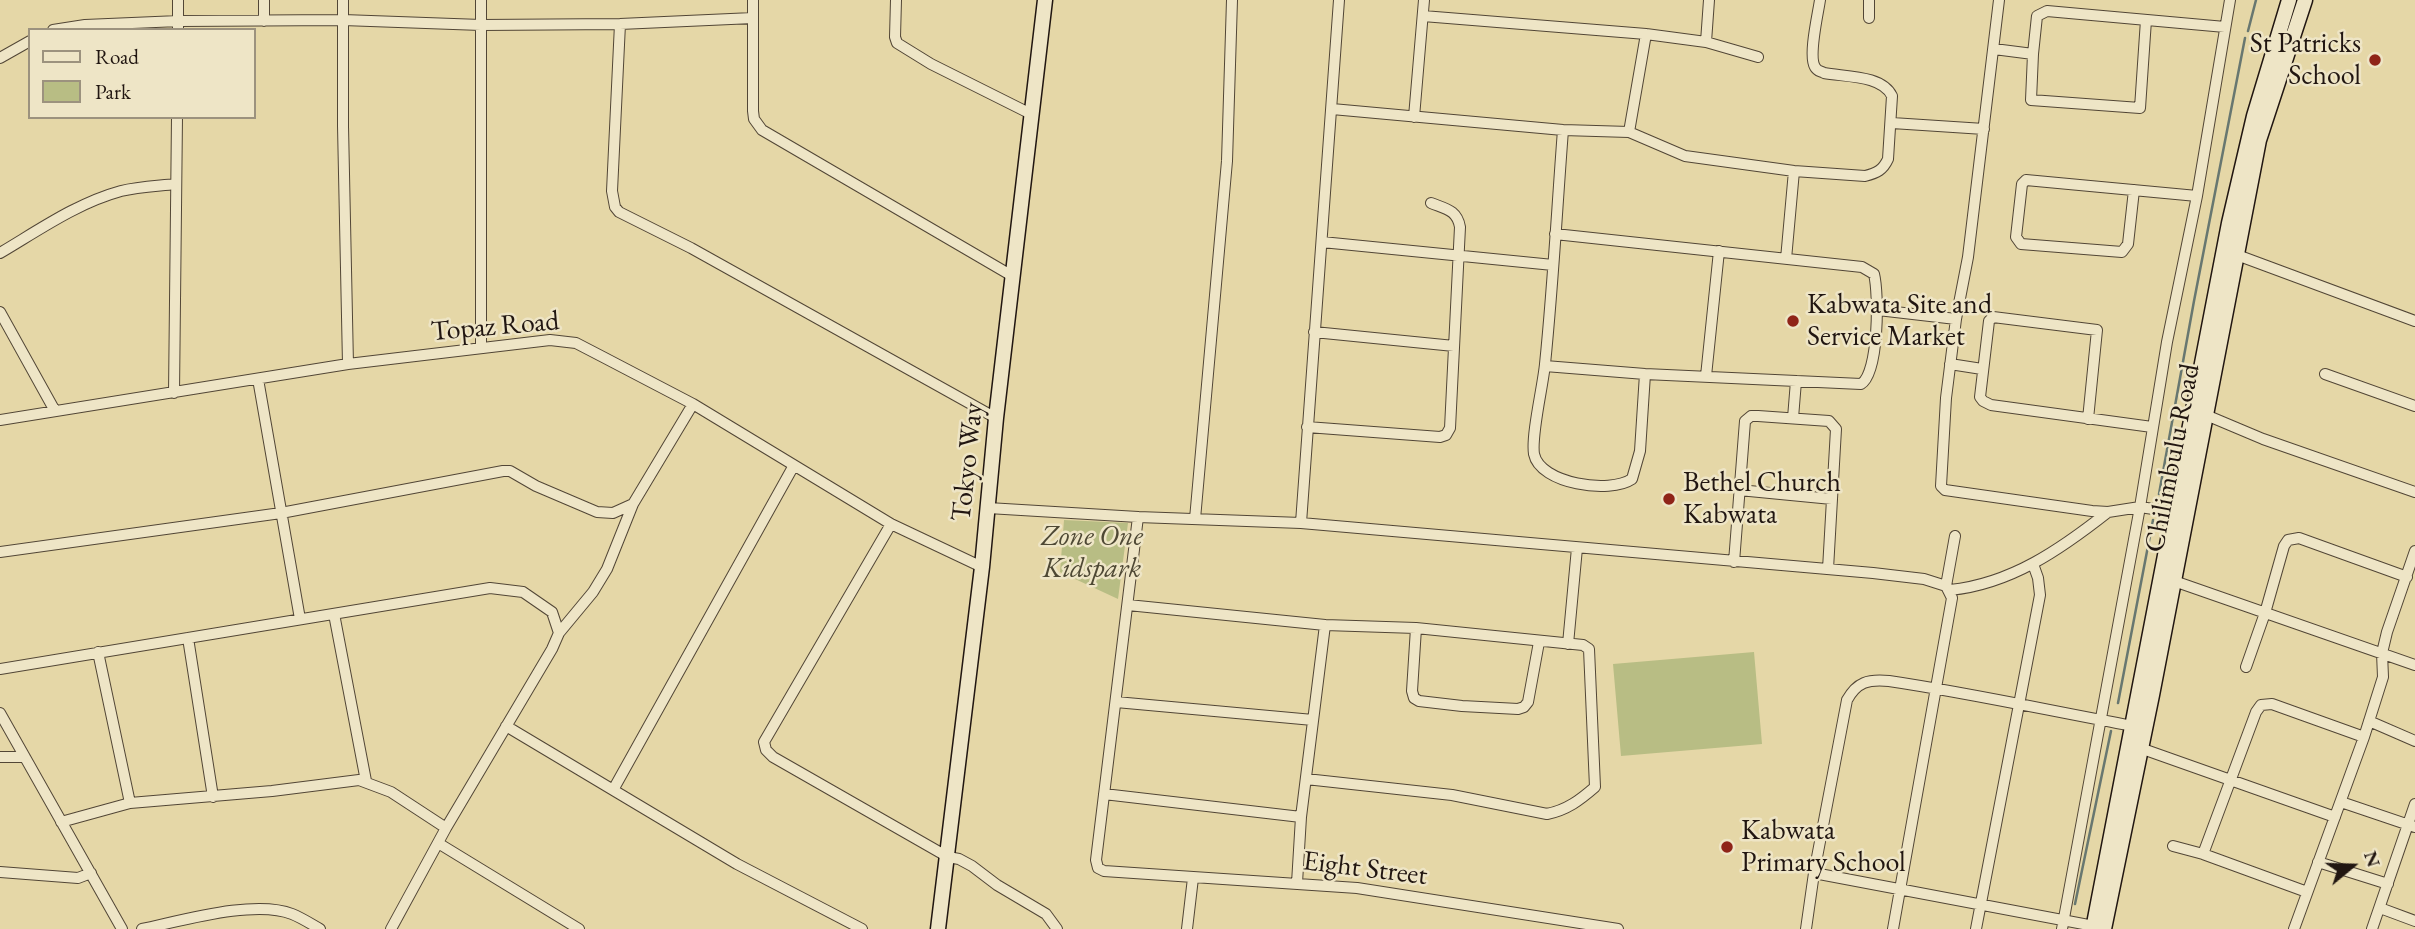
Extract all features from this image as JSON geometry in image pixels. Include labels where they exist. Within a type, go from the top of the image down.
[{"type":"main road","name":"Tokyo Way","points":[[938,929],[982,567],[996,418],[1045,0]]},
{"type":"main road","name":"Chilimbulu Road","points":[[2100,928],[2133,726],[2229,223],[2253,116],[2289,0]]},
{"type":"main road","name":"Chilimbulu Road","points":[[2100,928],[2174,581],[2259,141],[2305,0]]},
{"type":"street","points":[[178,0],[179,26]]},
{"type":"street","points":[[264,0],[264,21]]},
{"type":"street","points":[[343,0],[348,364]]},
{"type":"street","points":[[481,0],[481,348]]},
{"type":"street","points":[[753,0],[752,111],[762,130],[1014,277]]},
{"type":"street","points":[[896,0],[895,37],[898,43],[931,64],[1033,115]]},
{"type":"street","points":[[1195,519],[1227,161],[1232,0]]},
{"type":"street","points":[[1301,523],[1339,0]]},
{"type":"street","points":[[1414,117],[1424,0]]},
{"type":"street","points":[[1706,42],[1709,0]]},
{"type":"street","points":[[1332,109],[1563,130],[1629,132],[1685,156],[1794,171],[1865,176],[1875,174],[1884,168],[1888,159],[1892,96],[1888,88],[1879,82],[1824,73],[1813,65],[1820,0]]},
{"type":"street","points":[[1868,18],[1869,0]]},
{"type":"street","points":[[1999,0],[1968,257],[1950,364],[1941,486],[1945,490],[2033,504],[2108,512],[2140,507],[2173,512]]},
{"type":"street","points":[[2063,925],[2140,507],[2152,427],[2197,196],[2230,0]]},
{"type":"street","points":[[2146,19],[2141,105],[2136,109],[2031,100],[2037,16],[2041,12],[2146,19],[2225,27]]},
{"type":"street","points":[[1423,16],[1646,34],[1706,42],[1758,57]]},
{"type":"street","points":[[65,28],[85,25],[179,26],[264,21],[343,20],[481,25],[620,24],[753,18]]},
{"type":"street","points":[[620,24],[612,191],[619,212],[691,248],[996,418]]},
{"type":"street","points":[[1629,132],[1646,34]]},
{"type":"street","points":[[0,58],[28,42]]},
{"type":"street","points":[[1994,49],[2033,54]]},
{"type":"street","points":[[174,393],[177,119]]},
{"type":"street","points":[[1892,123],[1984,129]]},
{"type":"street","points":[[1563,130],[1545,366],[1534,451],[1540,465],[1560,478],[1582,485],[1607,487],[1624,484],[1632,479],[1640,450],[1645,374]]},
{"type":"street","points":[[1786,259],[1794,171]]},
{"type":"street","points":[[2134,190],[2128,244],[2122,252],[2018,242],[2016,237],[2022,184],[2026,180],[2134,190],[2197,196]]},
{"type":"street","points":[[0,253],[75,209],[100,198],[124,190],[176,184]]},
{"type":"street","points":[[1307,427],[1440,437],[1446,435],[1450,428],[1459,217],[1453,211],[1431,203]]},
{"type":"street","points":[[1545,366],[1645,374],[1861,384],[1866,382],[1870,371],[1878,310],[1874,274],[1869,269],[1555,234]]},
{"type":"street","points":[[1322,242],[1553,265]]},
{"type":"street","points":[[1706,376],[1719,251]]},
{"type":"street","points":[[2237,255],[2415,321]]},
{"type":"street","points":[[1878,310],[1956,319]]},
{"type":"street","points":[[0,312],[55,411]]},
{"type":"street","points":[[2088,419],[2098,332],[2095,328],[1993,317],[1989,321],[1982,369],[1980,397],[1983,401],[1991,405],[2088,419],[2152,427]]},
{"type":"street","points":[[1314,332],[1454,346]]},
{"type":"street","name":"Topaz Road","points":[[0,420],[348,364],[550,340],[576,343],[693,404],[891,524],[982,567]]},
{"type":"street","points":[[1950,364],[1982,369]]},
{"type":"street","points":[[2325,374],[2415,406]]},
{"type":"street","points":[[258,379],[300,619]]},
{"type":"street","points":[[1793,418],[1796,381]]},
{"type":"street","points":[[391,929],[446,828],[552,649],[558,633],[593,592],[607,569],[634,504],[693,404]]},
{"type":"street","points":[[1734,562],[1747,418],[1758,415],[1829,421],[1836,429],[1828,569]]},
{"type":"street","points":[[2206,415],[2263,439],[2415,492]]},
{"type":"street","points":[[613,790],[793,467]]},
{"type":"street","points":[[0,552],[281,513],[503,471],[510,471],[536,486],[604,514],[634,504]]},
{"type":"street","points":[[1739,490],[1832,499]]},
{"type":"street","points":[[988,508],[1301,523],[1828,569],[1924,579],[1948,588],[1979,586],[2006,577],[2033,564],[2108,512]]},
{"type":"street","points":[[1138,517],[1104,794],[1301,817]]},
{"type":"street","points":[[891,524],[764,743],[766,750],[773,757],[948,857],[972,866],[1045,914],[1057,929]]},
{"type":"street","points":[[1893,929],[1952,597],[1948,588],[1955,536]]},
{"type":"street","points":[[2246,667],[2288,540],[2292,538],[2407,578]]},
{"type":"street","points":[[1569,644],[1577,548]]},
{"type":"street","points":[[2294,929],[2364,737],[2383,677],[2382,653],[2415,551]]},
{"type":"street","points":[[1976,929],[2040,595],[2033,564]]},
{"type":"street","points":[[2174,581],[2415,666]]},
{"type":"street","points":[[0,669],[490,588],[523,592],[552,612],[558,633]]},
{"type":"street","points":[[1128,605],[1325,625],[1416,628],[1583,645],[1589,649],[1595,787],[1578,802],[1560,811],[1547,814],[1452,795],[1306,779]]},
{"type":"street","points":[[334,614],[366,781]]},
{"type":"street","points":[[1297,883],[1301,817],[1325,625]]},
{"type":"street","points":[[1416,628],[1412,691],[1414,698],[1419,701],[1462,706],[1524,707],[1528,702],[1539,642]]},
{"type":"street","points":[[188,638],[213,797]]},
{"type":"street","points":[[98,652],[130,803]]},
{"type":"street","points":[[1806,929],[1847,700],[1854,687],[1874,680],[1936,688],[2133,726]]},
{"type":"street","points":[[1116,702],[1313,720]]},
{"type":"street","points":[[2203,854],[2229,780],[2261,705],[2272,704],[2364,737]]},
{"type":"street","points":[[0,713],[122,929]]},
{"type":"street","points":[[2369,721],[2415,741]]},
{"type":"street","points":[[506,726],[737,864],[862,929]]},
{"type":"street","points":[[2140,748],[2334,817]]},
{"type":"street","points":[[0,757],[24,757]]},
{"type":"street","points":[[61,822],[130,803],[272,791],[347,780],[366,781],[391,792],[446,828]]},
{"type":"street","name":"Eight Street","points":[[1104,794],[1096,860],[1098,868],[1104,871],[1357,888],[1555,924],[1618,929]]},
{"type":"street","points":[[2340,802],[2411,825]]},
{"type":"street","points":[[2372,929],[2411,825],[2415,804]]},
{"type":"street","points":[[438,843],[579,929]]},
{"type":"street","points":[[2173,846],[2307,891]]},
{"type":"street","points":[[2318,862],[2388,884]]},
{"type":"street","points":[[0,872],[78,878],[91,873]]},
{"type":"street","points":[[1814,873],[1899,888],[2063,925],[2100,928]]},
{"type":"street","points":[[1187,929],[1193,878]]},
{"type":"street","points":[[2380,908],[2415,921]]},
{"type":"street","points":[[142,929],[240,910],[271,909],[291,913],[320,929]]},
{"type":"street","points":[[556,929],[562,918]]},
{"type":"green space","name":"Zone One Kidspark","points":[[1064,520],[1128,523],[1118,599],[1060,572]]},
{"type":"green space","points":[[1754,652],[1762,744],[1621,756],[1613,664]]},
{"type":"waterway","points":[[2248,31],[2256,0]]},
{"type":"waterway","points":[[2159,494],[2245,38]]},
{"type":"waterway","points":[[2118,703],[2153,520]]},
{"type":"waterway","points":[[2075,904],[2111,731]]},
{"type":"place","name":"St Patricks School","points":[[2375,60]]},
{"type":"place","name":"Kabwata Site and Service Market","points":[[1793,321]]},
{"type":"place","name":"Bethel Church Kabwata","points":[[1669,499]]},
{"type":"place","name":"Kabwata Primary School","points":[[1727,847]]}]
